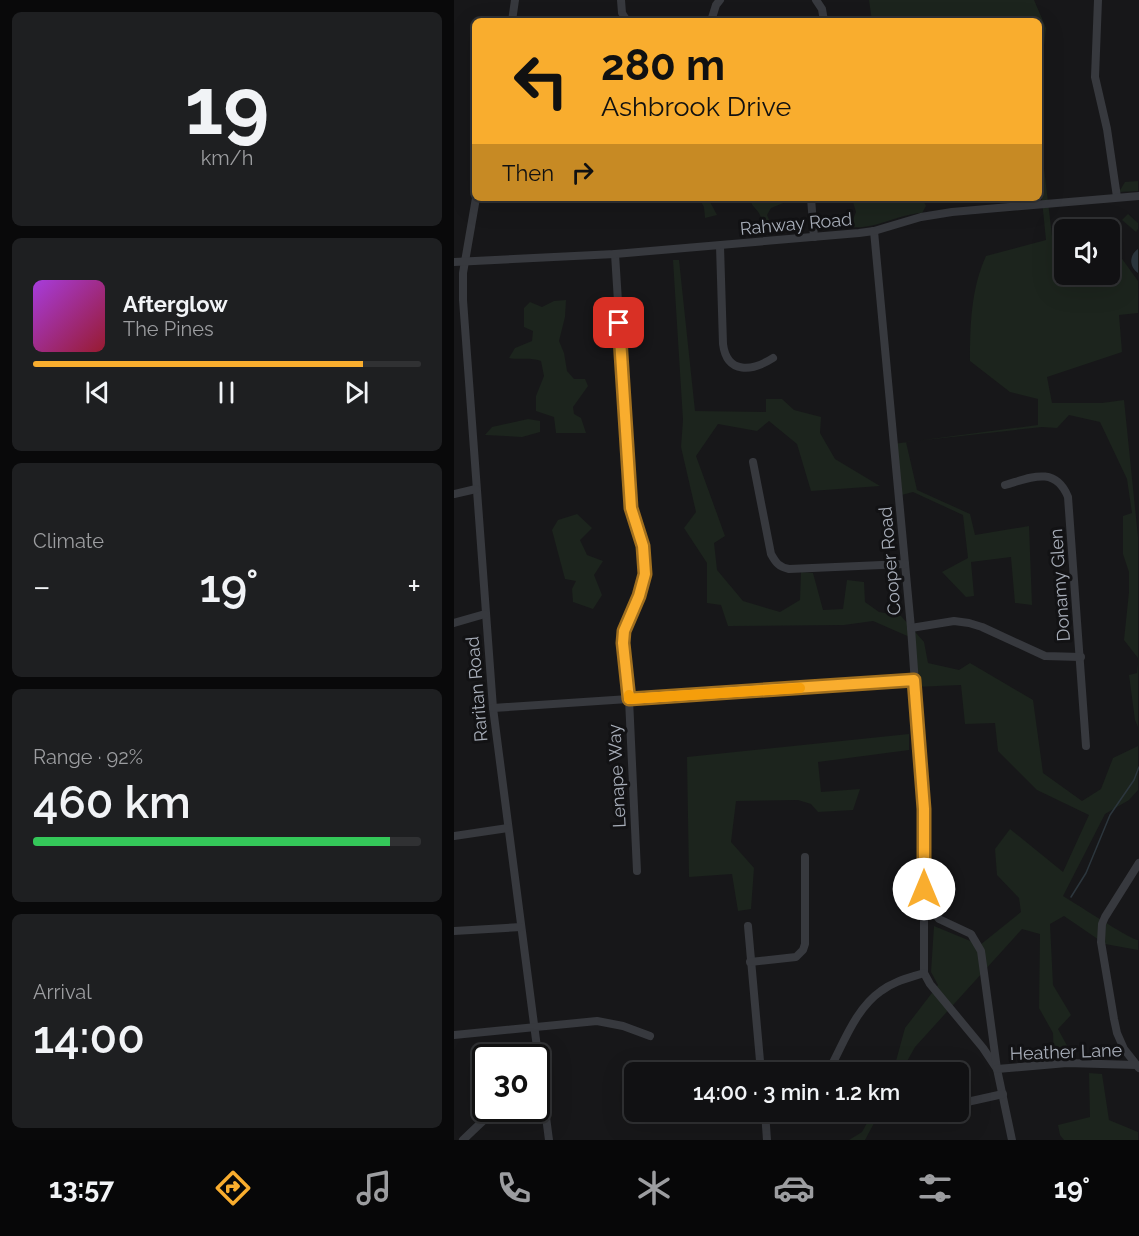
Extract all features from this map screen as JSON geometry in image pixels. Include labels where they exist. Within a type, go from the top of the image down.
[{"type":"street","points":[[513,18],[516,0]]},
{"type":"street","points":[[621,0],[622,13],[625,18]]},
{"type":"street","points":[[712,18],[720,0]]},
{"type":"street","points":[[816,0],[822,9],[824,18]]},
{"type":"street","points":[[1098,0],[1095,76],[1107,129],[1117,197]]},
{"type":"street","name":"Rahway Road","points":[[454,262],[614,254],[814,237],[874,231],[921,217],[954,212],[1138,196]]},
{"type":"street","name":"Raritan Road","points":[[475,201],[464,262],[463,300],[476,489],[493,708],[536,1044]]},
{"type":"street","points":[[811,201],[814,237]]},
{"type":"street","name":"Cooper Road","points":[[874,231],[911,628],[924,809],[924,973]]},
{"type":"street","points":[[720,246],[725,354],[732,363],[747,369],[758,367],[774,358]]},
{"type":"street","name":"Lenape Way","points":[[614,254],[631,508],[643,546],[645,574],[639,596],[624,631],[623,643],[629,699],[637,871]]},
{"type":"street","points":[[753,462],[771,554],[781,567],[788,569],[905,564]]},
{"type":"street","name":"Donamy Glen","points":[[1005,485],[1037,476],[1047,476],[1060,484],[1067,494],[1086,746]]},
{"type":"street","points":[[454,494],[476,489]]},
{"type":"street","points":[[454,623],[485,614]]},
{"type":"street","points":[[911,628],[954,621],[969,623],[1045,656],[1081,657]]},
{"type":"street","points":[[493,708],[914,680]]},
{"type":"street","points":[[454,836],[508,828]]},
{"type":"street","points":[[750,962],[792,958],[803,950],[805,944],[805,857]]},
{"type":"street","points":[[1137,1066],[1124,1049],[1117,1033],[1100,942],[1105,916],[1138,863]]},
{"type":"street","name":"Cooper Road","points":[[924,889],[931,908],[939,919]]},
{"type":"street","points":[[924,924],[939,919],[964,929],[978,943],[984,962],[997,1069],[1012,1140]]},
{"type":"street","points":[[748,926],[760,1062]]},
{"type":"street","points":[[454,931],[521,927]]},
{"type":"street","points":[[833,1062],[858,1016],[872,998],[890,985],[924,973],[930,984],[983,1048],[997,1069]]},
{"type":"street","points":[[454,1035],[597,1021],[623,1026],[650,1036]]},
{"type":"street","points":[[983,1048],[994,1042]]},
{"type":"street","name":"Heather Lane","points":[[997,1069],[1067,1063],[1137,1066]]},
{"type":"street","points":[[969,1102],[1003,1094]]},
{"type":"street","points":[[463,1140],[482,1122]]},
{"type":"street","name":"Raritan Road","points":[[546,1122],[549,1140]]},
{"type":"street","points":[[766,1122],[767,1140]]},
{"type":"shaded area","points":[[869,0],[1034,0],[1042,18],[872,18]]},
{"type":"shaded area","points":[[1042,19],[1046,28],[1042,63]]},
{"type":"shaded area","points":[[1042,151],[1054,253],[1054,285],[1120,285],[1120,256],[1138,281],[1138,313],[1119,315],[1122,352],[1047,377],[1052,403],[1102,403],[1124,400],[1138,537],[1138,658],[1124,640],[1129,572],[1123,554],[1123,516],[1132,513],[1127,479],[1100,422],[1069,415],[1057,428],[1042,427],[920,440],[1038,425],[1038,399],[1010,392],[970,361],[974,294],[986,256],[1046,240],[1042,201]]},
{"type":"shaded area","points":[[1138,181],[1138,191],[1119,192],[1125,182]]},
{"type":"shaded area","points":[[701,201],[710,201],[717,215],[705,218]]},
{"type":"shaded area","points":[[751,201],[788,201],[771,208],[767,215],[774,231],[767,234],[760,215]]},
{"type":"shaded area","points":[[924,201],[926,206],[922,213],[869,226],[850,227],[856,212],[853,202]]},
{"type":"shaded area","points":[[1128,214],[1138,223],[1136,232],[1122,220]]},
{"type":"shaded area","points":[[1138,249],[1138,273],[1131,261]]},
{"type":"shaded area","points":[[673,260],[679,260],[695,411],[766,412],[766,399],[782,399],[794,410],[821,417],[820,433],[835,459],[880,486],[811,491],[797,444],[769,421],[757,431],[718,424],[696,456],[725,536],[714,543],[717,570],[743,601],[780,612],[800,600],[801,572],[813,573],[823,610],[843,609],[847,580],[864,582],[865,602],[879,612],[901,616],[924,642],[928,663],[959,670],[970,663],[1033,700],[1043,773],[1082,801],[1101,789],[1113,758],[1138,746],[1138,790],[1129,800],[1105,814],[1063,896],[1138,940],[1138,950],[1105,944],[1064,916],[1050,924],[1053,985],[1071,1015],[1058,1029],[1077,1064],[1054,1063],[1053,1033],[1039,1008],[1040,934],[1022,929],[915,1047],[907,1062],[896,1062],[905,1028],[938,985],[931,972],[934,926],[980,945],[1021,912],[1019,898],[997,875],[995,849],[1010,829],[1063,872],[1089,815],[1037,790],[998,751],[995,723],[965,724],[961,685],[914,687],[912,638],[873,621],[844,625],[728,626],[721,605],[707,603],[707,563],[684,528],[696,512],[681,447],[683,420]]},
{"type":"shaded area","points":[[566,300],[565,317],[559,341],[567,371],[574,379],[585,379],[588,386],[573,407],[574,414],[581,418],[586,433],[556,433],[554,417],[536,411],[536,396],[544,376],[541,361],[509,358],[515,348],[532,341],[533,331],[524,327],[524,308],[530,302],[542,307],[554,301]]},
{"type":"shaded area","points":[[528,419],[540,421],[540,432],[522,437],[485,435],[492,427]]},
{"type":"shaded area","points":[[906,442],[917,490],[970,514],[975,535],[1029,526],[1032,605],[1015,603],[1011,557],[971,562],[974,596],[966,597],[942,572],[968,558],[963,515],[913,492],[898,496],[893,444]]},
{"type":"shaded area","points":[[577,514],[592,528],[580,540],[587,555],[603,561],[594,575],[602,595],[593,609],[573,602],[572,589],[576,581],[565,579],[552,530],[558,520]]},
{"type":"shaded area","points":[[1138,664],[1138,727],[1129,675],[1137,673]]},
{"type":"shaded area","points":[[909,734],[909,750],[818,762],[821,792],[860,789],[853,810],[818,812],[811,804],[798,800],[736,801],[731,842],[754,868],[751,909],[738,911],[732,874],[689,877],[687,757]]},
{"type":"shaded area","points":[[1089,1073],[1102,1074],[1109,1120],[1138,1132],[1138,1140],[1064,1140],[1060,1135],[1058,1125],[1090,1117]]},
{"type":"shaded area","points":[[868,1122],[875,1122],[865,1140],[849,1140],[862,1132]]},
{"type":"waterway","points":[[1071,897],[1086,873],[1110,815],[1134,780],[1139,767]]},
{"type":"slow traffic","points":[[629,695],[629,699],[800,688]]},
{"type":"route","points":[[619,323],[631,508],[643,546],[645,574],[639,596],[624,631],[623,643],[629,699],[914,680],[924,809],[924,889]]}]
